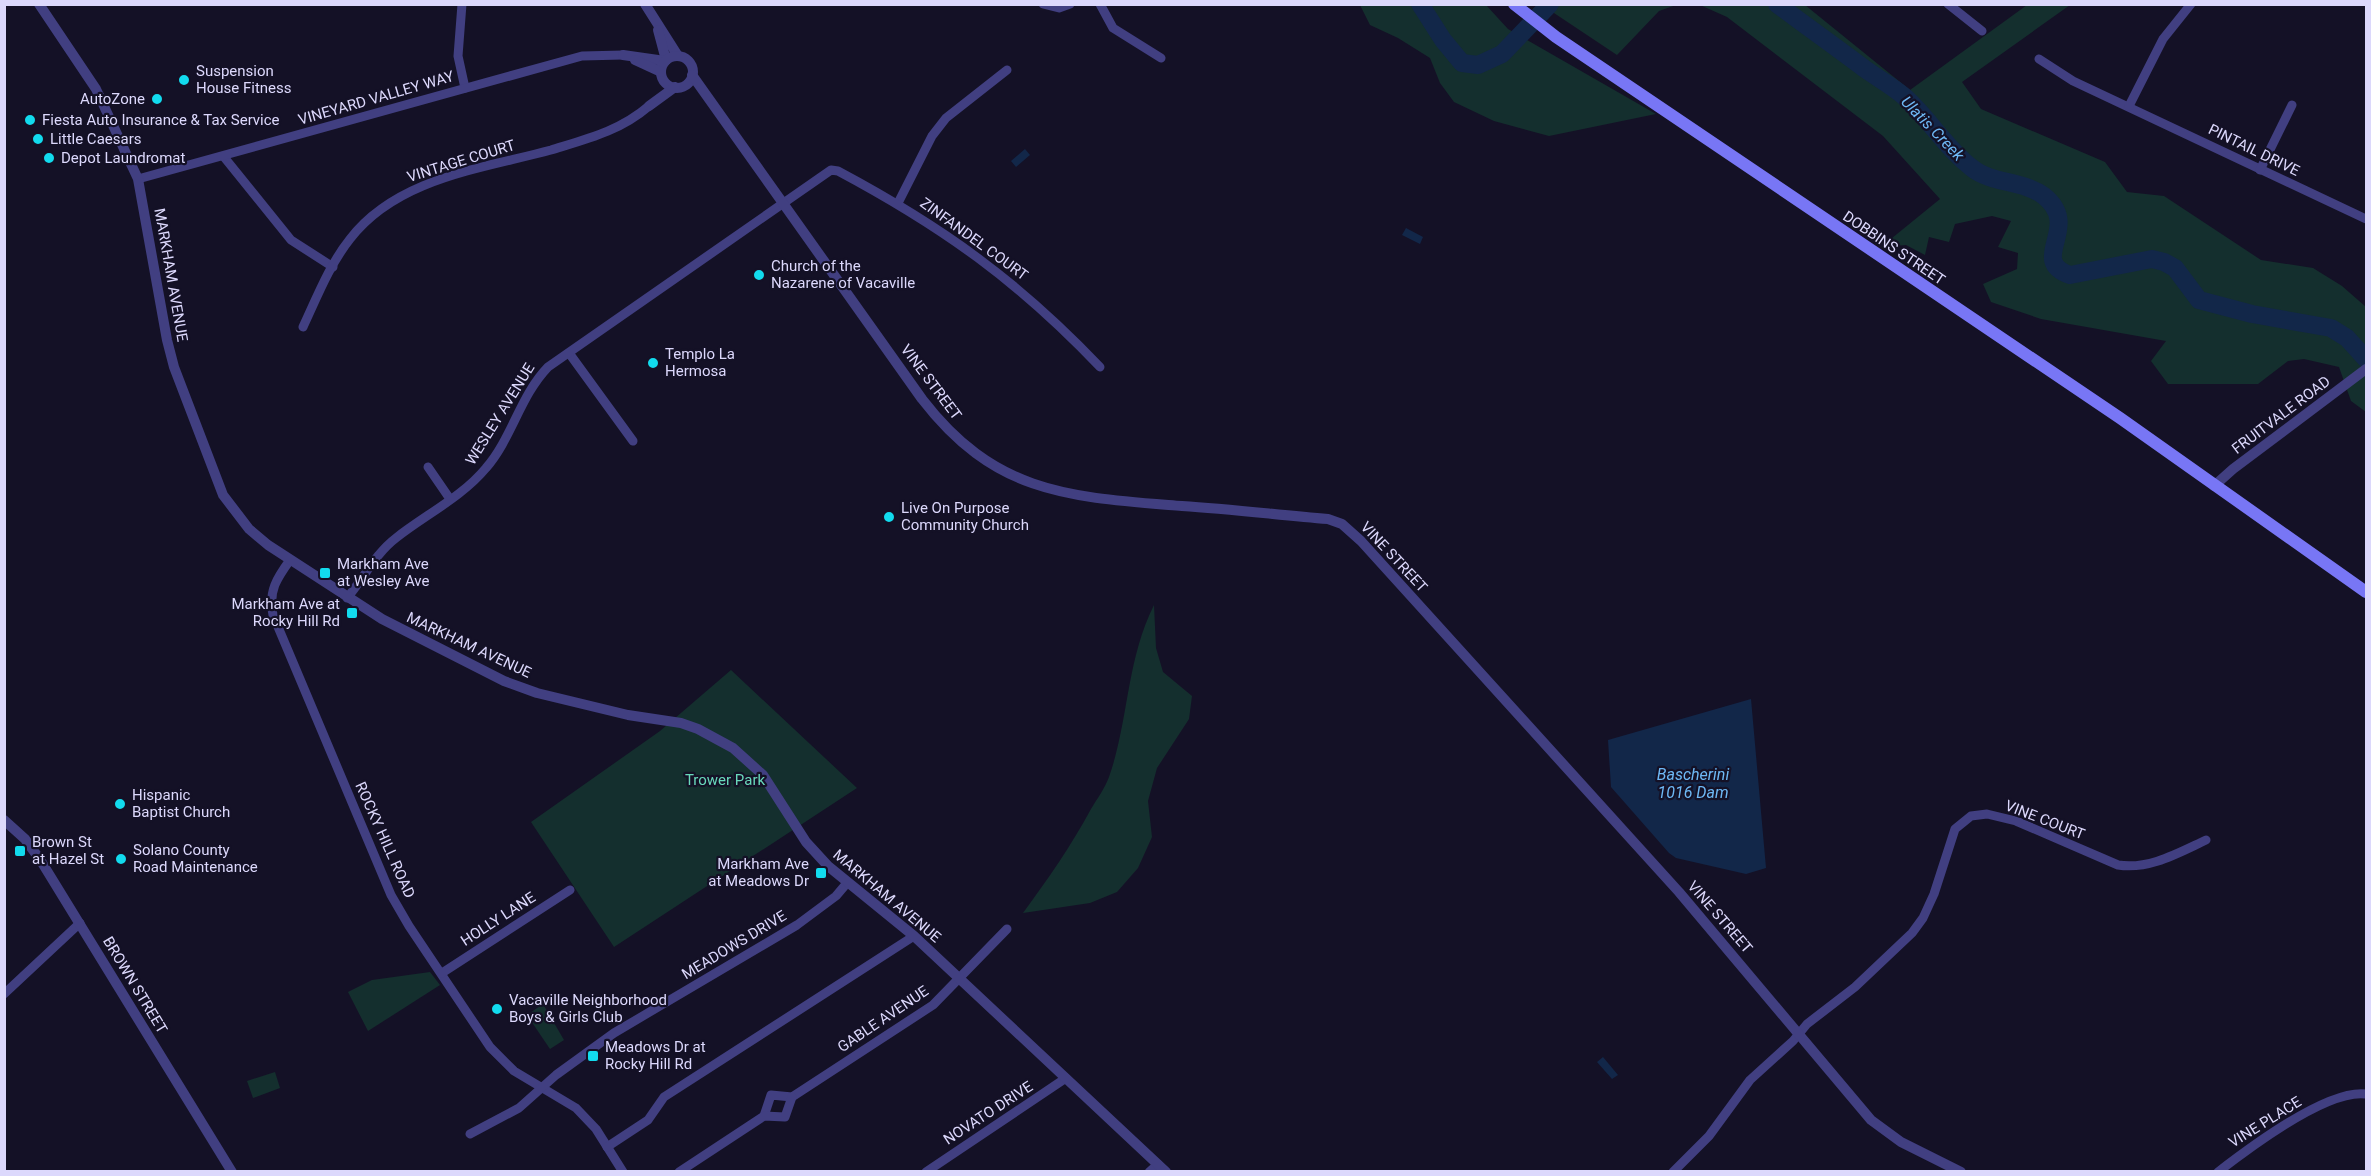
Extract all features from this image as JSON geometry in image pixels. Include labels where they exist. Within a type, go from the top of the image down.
[{"type":"main road","name":"DOBBINS STREET","points":[[1517,7],[1556,37],[2110,412],[2367,592]]},
{"type":"street","name":"MARKHAM AVENUE","points":[[39,4],[96,89],[138,179],[167,340],[213,471],[234,512],[261,539],[347,598],[429,644],[504,681],[537,693],[628,715],[681,723],[717,738],[747,759],[763,775],[806,842],[847,883],[914,936],[1066,1078],[1158,1169]]},
{"type":"street","points":[[462,4],[458,56],[465,88]]},
{"type":"street","points":[[645,4],[678,56],[664,69],[650,106]]},
{"type":"street","points":[[1043,4],[1059,8],[1070,4]]},
{"type":"street","points":[[1100,4],[1113,28],[1161,58]]},
{"type":"street","points":[[1947,4],[1982,31]]},
{"type":"street","points":[[2129,106],[2163,39],[2191,4]]},
{"type":"street","points":[[655,21],[664,69],[675,87]]},
{"type":"street","points":[[644,58],[656,44],[659,34]]},
{"type":"street","name":"VINEYARD VALLEY WAY","points":[[138,179],[582,56],[624,55]]},
{"type":"street","points":[[624,55],[644,58],[664,69]]},
{"type":"street","points":[[624,55],[664,69]]},
{"type":"street","name":"VINE STREET","points":[[678,56],[690,62],[689,80],[712,102],[936,417],[957,439],[996,468],[1046,489],[1079,497],[1328,519],[1342,524],[1361,541],[1679,892],[1871,1120],[1901,1142],[1961,1172]]},
{"type":"street","name":"PINTAIL DRIVE","points":[[2039,59],[2073,81],[2367,219]]},
{"type":"street","points":[[898,203],[932,136],[946,118],[1007,70]]},
{"type":"street","points":[[650,106],[675,87],[689,80]]},
{"type":"street","points":[[2260,170],[2292,105]]},
{"type":"street","name":"VINTAGE COURT","points":[[303,327],[333,267],[363,224],[402,194],[435,182],[606,134],[650,106]]},
{"type":"street","points":[[224,157],[291,240],[333,267]]},
{"type":"street","name":"ZINFANDEL COURT","points":[[783,201],[831,170],[838,171],[898,203],[950,236],[1006,278],[1053,318],[1100,367]]},
{"type":"street","name":"WESLEY AVENUE","points":[[347,598],[394,539],[450,499],[488,467],[537,379],[569,352],[783,201]]},
{"type":"street","points":[[569,352],[633,441]]},
{"type":"street","name":"FRUITVALE ROAD","points":[[2214,486],[2233,469],[2367,369]]},
{"type":"street","points":[[428,467],[450,499]]},
{"type":"street","name":"ROCKY HILL ROAD","points":[[290,560],[272,589],[270,602],[273,615],[391,895],[490,1047],[514,1071],[576,1108],[607,1147],[623,1172]]},
{"type":"street","name":"VINE COURT","points":[[1673,1172],[1709,1136],[1750,1080],[1807,1024],[1855,987],[1911,933],[1923,918],[1934,894],[1955,829],[1971,816],[1987,814],[2016,821],[2118,865],[2130,867],[2169,857],[2206,840]]},
{"type":"street","name":"BROWN STREET","points":[[4,820],[25,839],[80,923],[232,1172]]},
{"type":"street","name":"MEADOWS DRIVE","points":[[470,1134],[519,1108],[542,1087],[614,1033],[797,925],[836,896],[847,883]]},
{"type":"street","name":"HOLLY LANE","points":[[442,974],[570,890]]},
{"type":"street","points":[[4,993],[80,923]]},
{"type":"street","name":"GABLE AVENUE","points":[[679,1172],[764,1116],[785,1117],[792,1097],[933,1005],[1007,928]]},
{"type":"street","points":[[607,1147],[648,1120],[664,1097],[914,936]]},
{"type":"street","name":"NOVATO DRIVE","points":[[926,1172],[1066,1078]]},
{"type":"street","name":"VINE PLACE","points":[[2218,1172],[2270,1134],[2321,1105],[2367,1094]]},
{"type":"street","name":"GABLE AVENUE","points":[[764,1116],[771,1095],[792,1097]]},
{"type":"green space","points":[[1360,5],[1486,5],[1508,29],[1656,114],[1549,136],[1494,121],[1454,102],[1440,83],[1430,58],[1398,38],[1370,25]]},
{"type":"green space","points":[[1542,5],[1676,5],[1659,11],[1617,55]]},
{"type":"green space","points":[[1700,5],[1805,5],[1910,90],[2027,5],[2070,5],[1962,82],[1981,109],[2105,162],[2127,192],[2164,196],[2261,260],[2313,268],[2342,286],[2366,307],[2366,412],[2351,401],[2339,367],[2304,359],[2288,361],[2258,384],[2168,384],[2151,361],[2166,341],[2041,319],[1991,302],[1983,284],[2017,269],[2018,253],[1998,247],[2011,221],[1992,216],[1955,224],[1949,242],[1929,237],[1925,255],[1906,245],[1881,247],[1940,199],[1883,136],[1727,17]]},
{"type":"green space","points":[[1154,605],[1156,648],[1163,672],[1192,696],[1189,719],[1157,768],[1148,801],[1152,837],[1138,868],[1117,892],[1090,903],[1023,913],[1067,849],[1107,781],[1116,756],[1138,647]]},
{"type":"green space","name":"Trower Park","points":[[731,670],[857,788],[614,947],[531,822],[660,731]]},
{"type":"green space","points":[[430,972],[440,985],[368,1031],[348,992],[372,980]]},
{"type":"green space","points":[[543,1004],[564,1040],[550,1049],[527,1015]]},
{"type":"green space","points":[[275,1072],[280,1088],[253,1098],[247,1081]]},
{"type":"water","points":[[1025,149],[1030,155],[1016,167],[1011,161]]},
{"type":"water","points":[[1406,228],[1423,237],[1420,244],[1402,235]]},
{"type":"water","name":"Bascherini 1016 Dam","points":[[1751,699],[1766,868],[1746,874],[1676,858],[1611,787],[1608,740]]},
{"type":"water","points":[[1603,1057],[1618,1075],[1612,1079],[1597,1062]]},
{"type":"waterway","name":"Ulatis Creek","points":[[1420,4],[1443,40],[1462,63],[1478,65],[1502,54],[1550,4]]},
{"type":"waterway","name":"Ulatis Creek","points":[[1777,4],[1901,94],[1954,152],[1972,168],[1989,177],[2027,187],[2044,196],[2055,208],[2058,219],[2053,252],[2053,261],[2058,269],[2070,275],[2152,259],[2164,262],[2175,268],[2199,300],[2252,314],[2331,328],[2347,338],[2366,359]]},
{"type":"place","name":"Suspension House Fitness","points":[[184,80]]},
{"type":"place","name":"AutoZone","points":[[157,99]]},
{"type":"place","name":"Fiesta Auto Insurance & Tax Service","points":[[30,120]]},
{"type":"place","name":"Little Caesars","points":[[38,139]]},
{"type":"place","name":"Depot Laundromat","points":[[49,158]]},
{"type":"place","name":"Church of the Nazarene of Vacaville","points":[[759,275]]},
{"type":"place","name":"Templo La Hermosa","points":[[653,363]]},
{"type":"place","name":"Live On Purpose Community Church","points":[[889,517]]},
{"type":"place","name":"Markham Ave at Wesley Ave","points":[[325,573]]},
{"type":"place","name":"Markham Ave at Rocky Hill Rd","points":[[352,613]]},
{"type":"place","name":"Hispanic Baptist Church","points":[[120,804]]},
{"type":"place","name":"Brown St at Hazel St","points":[[20,851]]},
{"type":"place","name":"Solano County Road Maintenance","points":[[121,859]]},
{"type":"place","name":"Markham Ave at Meadows Dr","points":[[821,873]]},
{"type":"place","name":"Vacaville Neighborhood Boys & Girls Club","points":[[497,1009]]},
{"type":"place","name":"Meadows Dr at Rocky Hill Rd","points":[[593,1056]]}]
